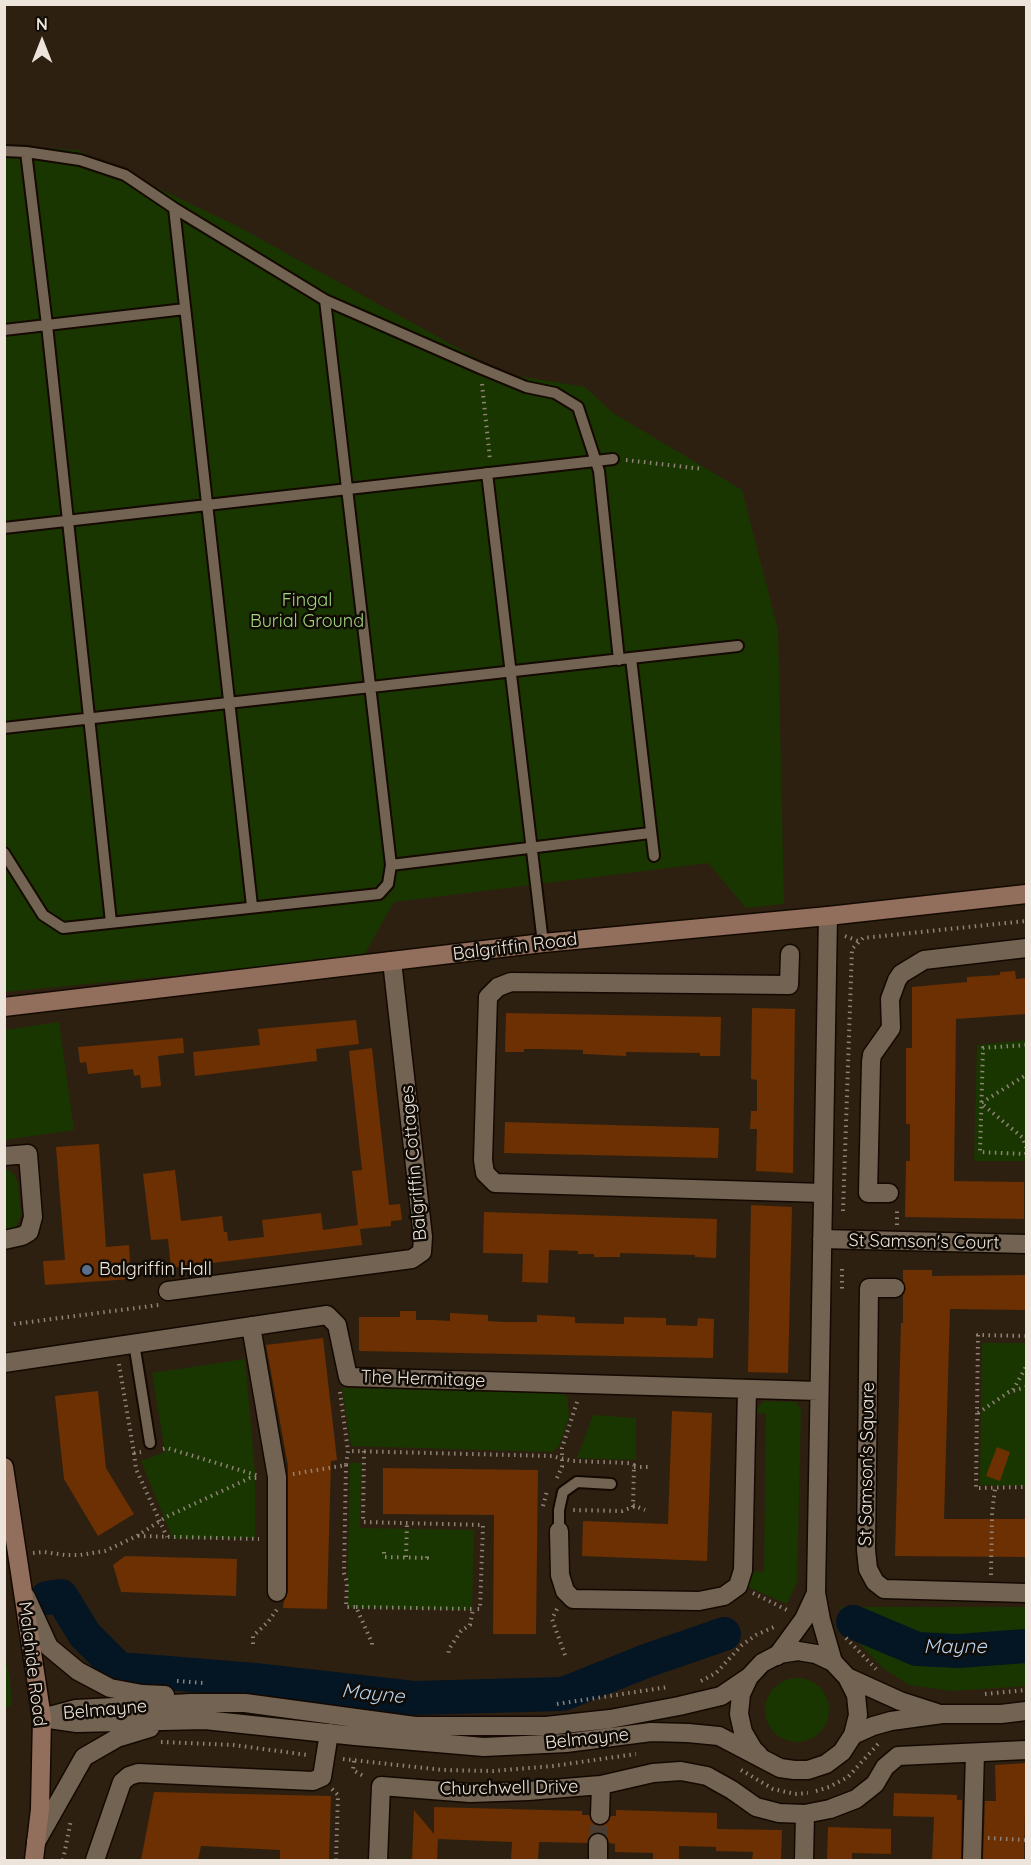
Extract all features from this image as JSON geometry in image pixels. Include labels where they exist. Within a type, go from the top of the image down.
[{"type":"main road","name":"Balgriffin Road","points":[[4,1007],[543,943],[828,916],[1026,894]]},
{"type":"main road","name":"Malahide Road","points":[[4,1467],[42,1718],[40,1809],[35,1852]]},
{"type":"street","points":[[828,916],[816,1593],[833,1662]]},
{"type":"street","points":[[889,1193],[868,1193],[871,1062],[872,1055],[891,1028],[890,999],[897,980],[901,974],[924,960],[1026,948]]},
{"type":"street","points":[[790,954],[789,985],[512,982],[498,987],[488,997],[483,1160],[485,1173],[495,1183],[823,1192]]},
{"type":"street","name":"Balgriffin Cottages","points":[[168,1292],[412,1259],[422,1252],[423,1237],[392,961]]},
{"type":"street","points":[[4,1156],[28,1154],[33,1217],[28,1232],[15,1239],[4,1240]]},
{"type":"street","name":"St Samson's Court","points":[[822,1239],[1026,1244]]},
{"type":"street","name":"St Samson's Square","points":[[895,1288],[869,1288],[866,1550],[868,1569],[875,1582],[884,1589],[1026,1593]]},
{"type":"street","name":"The Hermitage","points":[[4,1362],[327,1315],[337,1324],[348,1377],[819,1391]]},
{"type":"street","points":[[251,1326],[277,1477],[277,1592]]},
{"type":"street","points":[[559,1532],[560,1575],[565,1591],[573,1599],[699,1601],[724,1596],[738,1586],[743,1570],[747,1390]]},
{"type":"street","points":[[22,1589],[49,1647],[78,1671],[110,1688],[142,1694],[245,1703]]},
{"type":"street","points":[[777,1656],[804,1619],[816,1593]]},
{"type":"street","name":"Belmayne","points":[[798,1651],[816,1654],[833,1662],[847,1677],[856,1695],[858,1715],[854,1735],[842,1752],[826,1764],[808,1770],[794,1770],[767,1762],[718,1736],[688,1733],[651,1732],[566,1743],[484,1747],[205,1720],[77,1723],[42,1718],[76,1709],[191,1703],[245,1703],[415,1726],[546,1726],[610,1719],[721,1696],[749,1677],[762,1664],[777,1656],[798,1651]]},
{"type":"street","points":[[749,1677],[741,1694],[739,1714],[743,1732],[753,1749],[767,1762]]},
{"type":"street","name":"Belmayne","points":[[847,1677],[900,1701],[942,1714]]},
{"type":"street","name":"Belmayne","points":[[854,1735],[891,1721],[942,1714],[1001,1714],[1026,1711]]},
{"type":"street","points":[[35,1852],[84,1757],[117,1738],[142,1729],[205,1720]]},
{"type":"street","points":[[95,1860],[121,1784],[129,1776],[138,1773],[313,1781],[322,1778],[329,1733]]},
{"type":"street","name":"Churchwell Drive","points":[[378,1860],[381,1786],[470,1792],[601,1785],[653,1773],[681,1771],[707,1776],[756,1807],[779,1813],[806,1814],[830,1809],[856,1799],[875,1784],[885,1767],[898,1756],[1026,1750]]},
{"type":"street","points":[[972,1860],[975,1753]]},
{"type":"street","name":"Churchwell Drive","points":[[600,1815],[601,1785]]},
{"type":"street","points":[[804,1860],[806,1814]]},
{"type":"lane","points":[[4,151],[80,160],[125,175],[174,208],[325,300],[526,387],[555,393],[578,407],[599,471],[619,660]]},
{"type":"lane","points":[[26,152],[47,325],[111,922]]},
{"type":"lane","points":[[174,208],[252,906]]},
{"type":"lane","points":[[4,853],[42,915],[63,928],[379,894],[388,884],[391,865],[325,300]]},
{"type":"lane","points":[[4,330],[185,309]]},
{"type":"lane","points":[[4,528],[613,459]]},
{"type":"lane","points":[[490,473],[510,672],[543,943]]},
{"type":"lane","points":[[4,729],[738,646]]},
{"type":"lane","points":[[631,658],[654,856]]},
{"type":"lane","points":[[391,865],[650,833]]},
{"type":"lane","points":[[125,1345],[150,1448]]},
{"type":"lane","points":[[559,1532],[559,1510],[563,1492],[577,1482],[611,1484]]},
{"type":"path","points":[[480,368],[490,473]]},
{"type":"path","points":[[613,459],[703,469]]},
{"type":"path","points":[[844,936],[858,941]]},
{"type":"path","points":[[981,1103],[1023,1138],[1026,1154],[980,1152],[981,1103],[983,1048],[1026,1044]]},
{"type":"path","points":[[981,1103],[1026,1075]]},
{"type":"path","points":[[15,1324],[164,1305],[168,1292]]},
{"type":"path","points":[[1026,1336],[978,1335],[976,1488],[1026,1487]]},
{"type":"path","points":[[125,1345],[136,1469],[167,1537]]},
{"type":"path","points":[[1012,1391],[1026,1367]]},
{"type":"path","points":[[348,1377],[339,1383],[348,1451],[344,1573],[347,1582],[346,1607],[480,1610],[483,1525],[363,1522],[364,1451]]},
{"type":"path","points":[[543,1509],[545,1494],[561,1470],[562,1448],[577,1404],[578,1384]]},
{"type":"path","points":[[977,1413],[1012,1391],[1026,1387]]},
{"type":"path","points":[[17,1556],[44,1552],[80,1555],[105,1551],[137,1536],[159,1521],[250,1478],[266,1478],[167,1448],[150,1448],[134,1453]]},
{"type":"path","points":[[348,1451],[552,1456],[572,1461],[630,1463],[634,1467],[651,1467]]},
{"type":"path","points":[[277,1477],[346,1465]]},
{"type":"path","points":[[559,1532],[572,1530],[572,1510],[629,1509],[633,1505],[634,1467]]},
{"type":"path","points":[[994,1489],[990,1571],[996,1592]]},
{"type":"path","points":[[633,1505],[645,1510]]},
{"type":"path","points":[[406,1557],[407,1523]]},
{"type":"path","points":[[137,1536],[277,1540]]},
{"type":"path","points":[[384,1552],[384,1557],[427,1558],[427,1553]]},
{"type":"path","points":[[738,1586],[790,1611]]},
{"type":"path","points":[[565,1591],[552,1619],[565,1655]]},
{"type":"path","points":[[253,1644],[254,1636],[278,1608],[277,1592]]},
{"type":"path","points":[[785,1619],[793,1606]]},
{"type":"path","points":[[356,1607],[372,1642],[372,1647]]},
{"type":"path","points":[[448,1655],[449,1649],[461,1631],[470,1624],[473,1610]]},
{"type":"path","points":[[699,1682],[716,1673],[756,1635],[777,1626]]},
{"type":"path","points":[[167,1681],[208,1683]]},
{"type":"path","points":[[549,1705],[677,1686]]},
{"type":"path","points":[[322,1778],[338,1795],[336,1860]]},
{"type":"path","points":[[972,1838],[1026,1840]]},
{"type":"green space","name":"Fingal Burial Ground","points":[[5,146],[78,150],[237,226],[505,374],[585,387],[613,413],[742,490],[778,630],[784,904],[746,908],[708,863],[394,902],[363,957],[5,992]]},
{"type":"green space","points":[[59,1022],[74,1130],[5,1140],[5,1030]]},
{"type":"green space","points":[[1026,1040],[1026,1161],[974,1161],[977,1045]]},
{"type":"green space","points":[[5,1168],[15,1175],[21,1215],[17,1225],[5,1229]]},
{"type":"green space","points":[[982,1343],[1026,1343],[1026,1486],[980,1485]]},
{"type":"green space","points":[[245,1359],[255,1472],[255,1538],[173,1539],[141,1461],[165,1452],[152,1373]]},
{"type":"green space","points":[[342,1388],[558,1393],[567,1396],[569,1417],[559,1446],[552,1452],[351,1446]]},
{"type":"green space","points":[[764,1401],[796,1402],[801,1410],[797,1582],[787,1604],[744,1585],[750,1571],[764,1572],[766,1413],[752,1414]]},
{"type":"green space","points":[[593,1415],[636,1418],[636,1460],[577,1458]]},
{"type":"green space","points":[[350,1463],[361,1463],[360,1528],[474,1530],[472,1610],[347,1608]]},
{"type":"green space","points":[[840,1607],[1026,1607],[1026,1686],[952,1691],[909,1685],[884,1669],[847,1631]]},
{"type":"green space","points":[[5,1659],[10,1678],[11,1705],[5,1708]]},
{"type":"green space","points":[[791,1678],[803,1678],[820,1687],[827,1698],[829,1710],[827,1722],[820,1733],[803,1742],[791,1742],[779,1737],[770,1728],[765,1716],[765,1704],[770,1692],[779,1683]]},
{"type":"building","points":[[1015,971],[1016,979],[1026,978],[1026,1014],[956,1019],[954,1181],[1024,1182],[1024,1219],[905,1217],[906,1161],[910,1161],[910,1124],[906,1124],[906,1048],[912,1048],[912,987],[967,982],[967,977],[1000,975],[1000,972]]},
{"type":"building","points":[[752,1008],[795,1009],[793,1173],[756,1171],[757,1129],[750,1129],[751,1111],[757,1111],[757,1080],[751,1079]]},
{"type":"building","points":[[506,1013],[721,1017],[720,1056],[700,1056],[700,1053],[626,1052],[626,1056],[583,1054],[583,1050],[539,1049],[505,1052]]},
{"type":"building","points":[[356,1020],[359,1044],[316,1049],[317,1061],[195,1076],[193,1052],[260,1045],[258,1029]]},
{"type":"building","points":[[183,1038],[184,1053],[158,1056],[161,1086],[141,1088],[140,1075],[134,1076],[133,1069],[88,1074],[86,1062],[80,1063],[78,1047]]},
{"type":"building","points":[[372,1048],[389,1205],[400,1204],[402,1220],[391,1221],[391,1226],[360,1229],[362,1245],[171,1268],[168,1239],[151,1240],[143,1174],[175,1170],[181,1221],[222,1216],[228,1241],[264,1237],[262,1220],[321,1213],[323,1230],[358,1225],[352,1171],[362,1170],[349,1051]]},
{"type":"building","points":[[505,1122],[719,1128],[718,1158],[504,1153]]},
{"type":"building","points":[[99,1144],[106,1247],[129,1245],[131,1279],[45,1285],[43,1261],[65,1260],[56,1147]]},
{"type":"building","points":[[751,1205],[792,1207],[788,1373],[748,1372]]},
{"type":"building","points":[[484,1212],[717,1219],[716,1258],[695,1257],[695,1255],[620,1253],[620,1257],[594,1257],[594,1254],[578,1254],[578,1251],[549,1250],[548,1283],[522,1282],[523,1254],[483,1253]]},
{"type":"building","points":[[903,1270],[932,1270],[932,1276],[1026,1275],[1026,1310],[950,1309],[944,1519],[1026,1519],[1026,1557],[895,1556],[901,1323],[903,1323],[903,1295],[906,1289]]},
{"type":"building","points":[[400,1311],[416,1311],[416,1320],[450,1321],[450,1313],[488,1315],[488,1321],[504,1322],[537,1322],[537,1315],[575,1317],[575,1323],[624,1324],[624,1317],[666,1318],[666,1325],[697,1326],[698,1318],[714,1319],[713,1358],[359,1351],[359,1317],[400,1317]]},
{"type":"building","points":[[323,1338],[337,1460],[331,1461],[327,1609],[283,1608],[288,1592],[288,1466],[266,1345]]},
{"type":"building","points":[[98,1391],[106,1468],[134,1514],[98,1536],[64,1479],[55,1396]]},
{"type":"building","points":[[672,1411],[712,1413],[707,1561],[582,1556],[583,1521],[668,1524]]},
{"type":"building","points":[[997,1447],[1010,1452],[1000,1481],[986,1476]]},
{"type":"building","points":[[383,1468],[538,1470],[536,1634],[493,1634],[494,1515],[383,1514]]},
{"type":"building","points":[[125,1556],[237,1559],[236,1596],[121,1592],[113,1565]]},
{"type":"building","points":[[1026,1763],[1024,1860],[983,1860],[985,1801],[996,1801],[995,1765]]},
{"type":"building","points":[[154,1792],[331,1796],[329,1860],[280,1860],[280,1850],[201,1846],[198,1860],[141,1860]]},
{"type":"building","points":[[894,1793],[957,1795],[957,1800],[962,1800],[961,1860],[932,1860],[934,1817],[893,1816]]},
{"type":"building","points":[[434,1807],[582,1811],[582,1815],[589,1815],[594,1824],[600,1826],[609,1821],[611,1816],[616,1816],[616,1810],[717,1813],[717,1829],[782,1830],[781,1860],[752,1860],[753,1852],[716,1851],[716,1847],[679,1846],[679,1860],[653,1860],[653,1853],[615,1852],[615,1844],[609,1843],[607,1837],[599,1832],[592,1834],[587,1843],[539,1842],[538,1860],[511,1860],[512,1842],[438,1839],[437,1860],[412,1860],[414,1810],[434,1834]]},
{"type":"building","points":[[828,1827],[891,1829],[891,1854],[852,1853],[852,1860],[827,1860]]},
{"type":"waterway","name":"Mayne","points":[[47,1598],[61,1596],[85,1635],[119,1669],[254,1680],[414,1698],[563,1694],[646,1661],[724,1634]]},
{"type":"waterway","name":"Mayne","points":[[853,1622],[917,1649],[958,1651],[1026,1646]]},
{"type":"tunnel","points":[[598,1843],[600,1815]]},
{"type":"place","name":"Balgriffin Hall","points":[[87,1270]]}]
